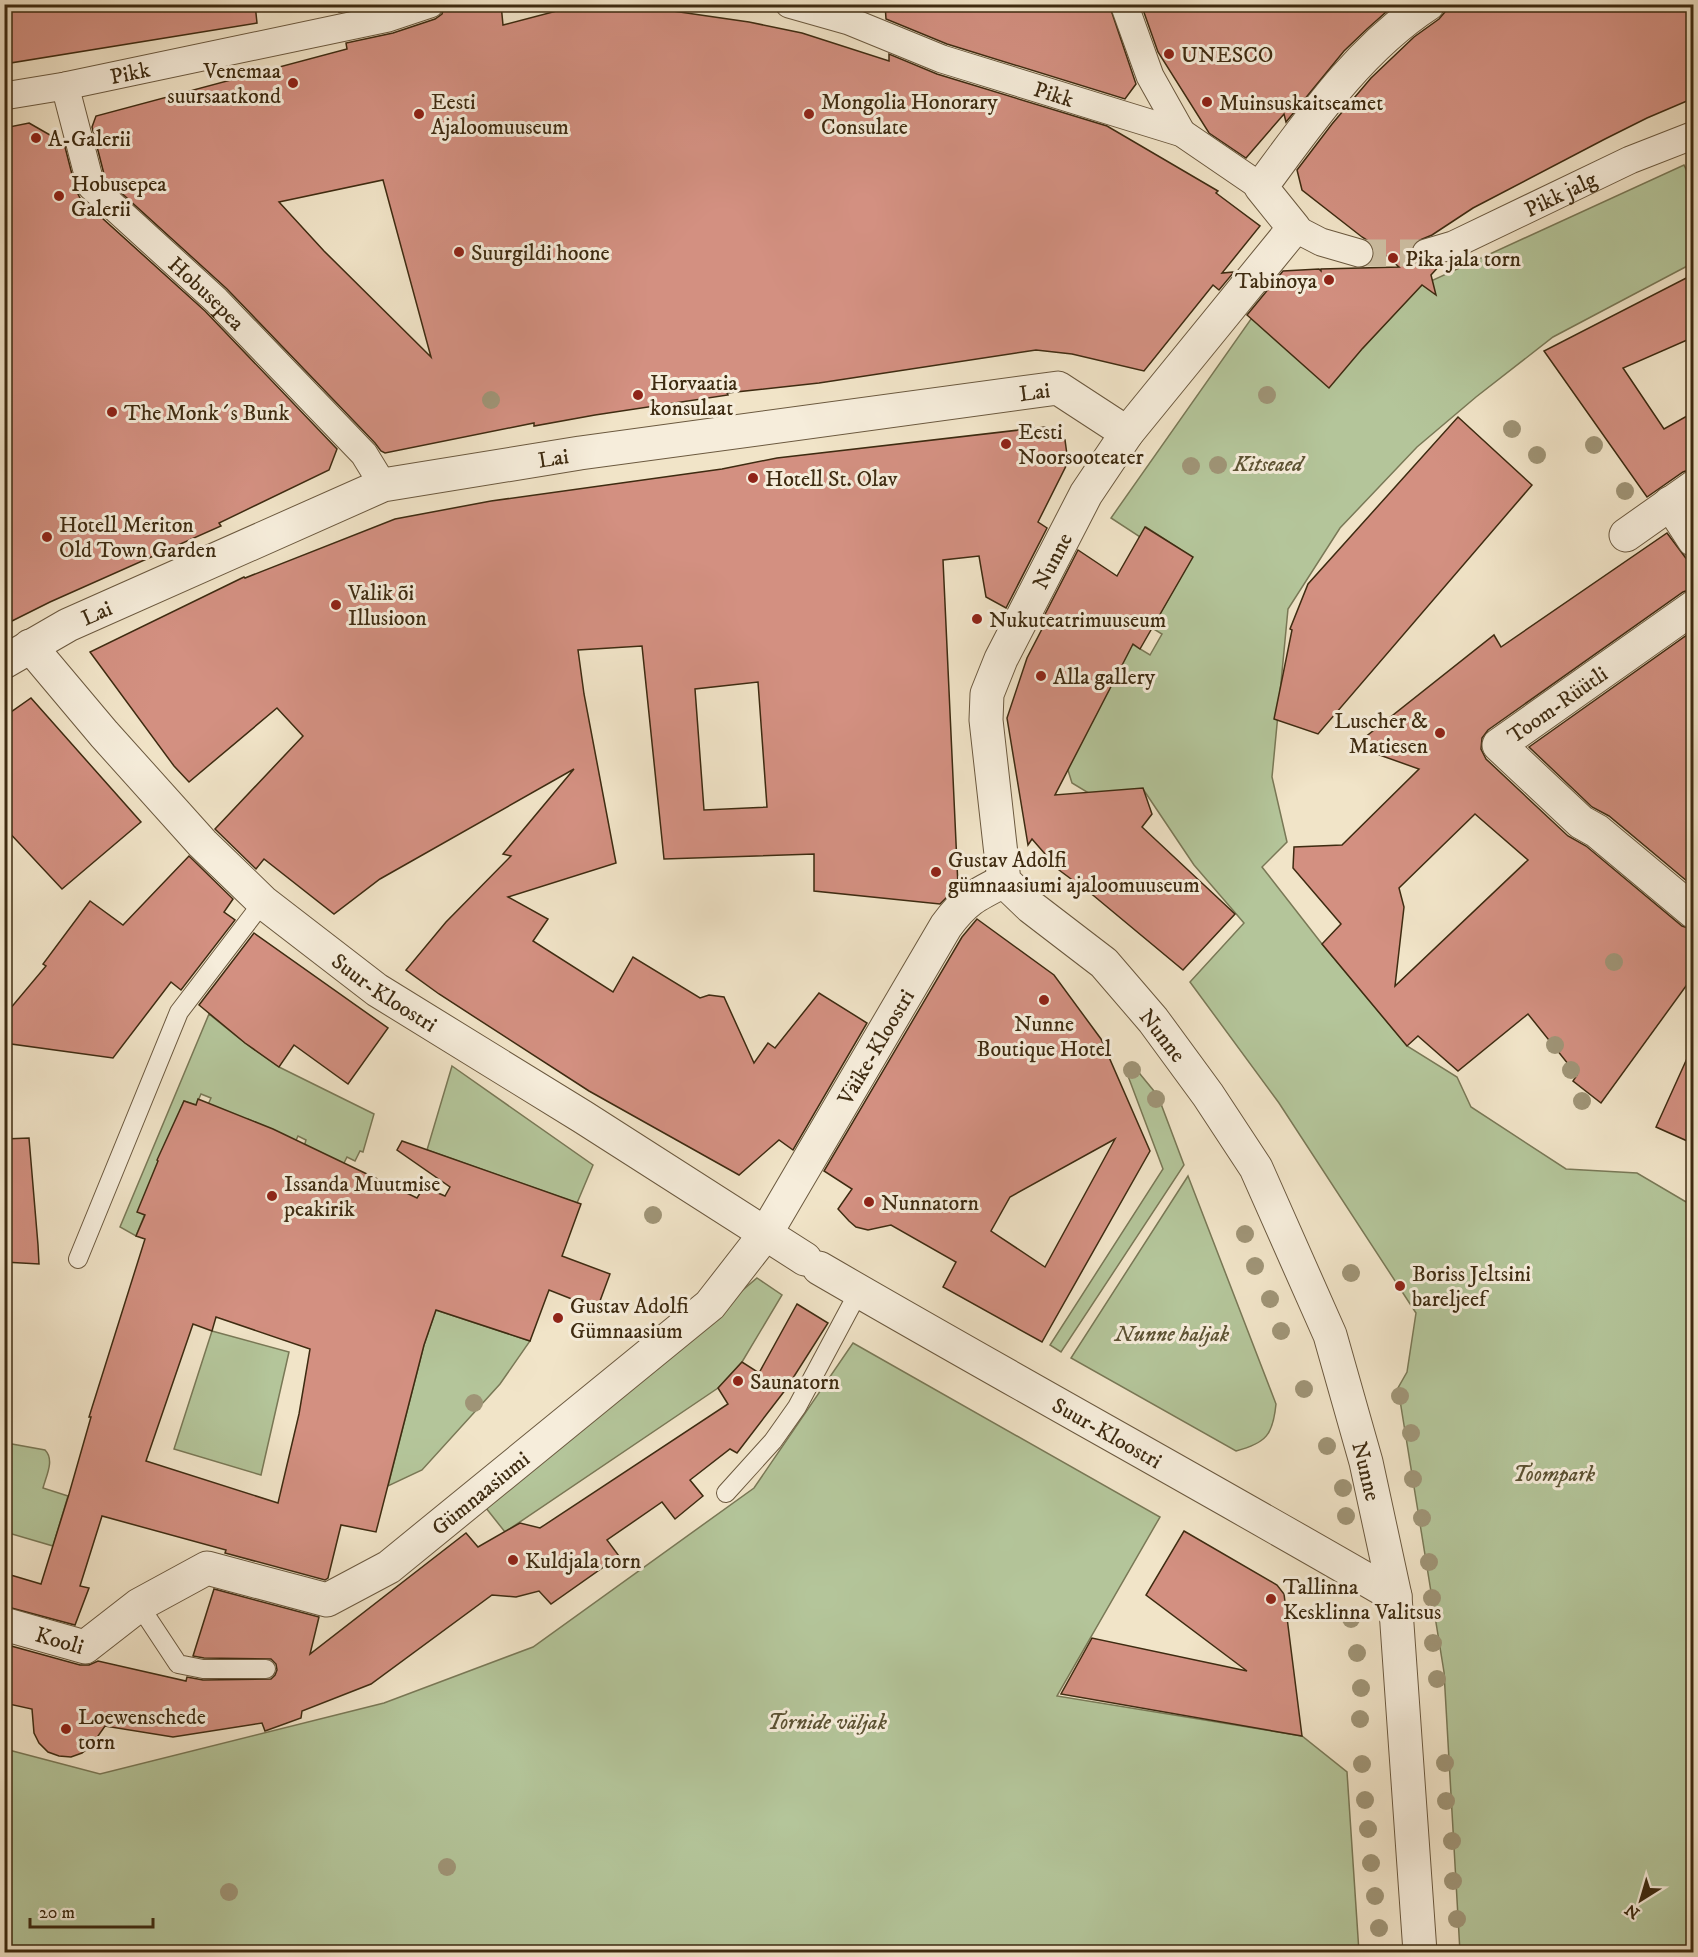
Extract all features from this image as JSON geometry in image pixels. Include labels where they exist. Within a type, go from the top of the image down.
[{"type":"street","name":"Pikk","points":[[4,96],[65,86],[388,18],[430,4]]},
{"type":"street","name":"Pikk","points":[[789,4],[852,13],[942,59],[1182,133],[1261,187],[1294,228]]},
{"type":"street","points":[[1124,4],[1150,76],[1182,133]]},
{"type":"street","points":[[1261,187],[1336,89],[1402,21],[1428,4]]},
{"type":"street","name":"Hobusepea","points":[[65,86],[91,186],[216,300],[364,454],[383,485]]},
{"type":"street","name":"Pikk jalg","points":[[1426,253],[1453,245],[1630,160],[1694,135]]},
{"type":"street","points":[[1294,228],[1321,243],[1359,253]]},
{"type":"street","name":"Nunne","points":[[1294,228],[1127,433],[1086,494],[1001,659],[987,694],[986,720],[1004,881],[1031,907],[1104,963],[1167,1039],[1208,1095],[1256,1168],[1330,1335],[1366,1462],[1395,1596],[1420,1953]]},
{"type":"street","name":"Lai","points":[[17,654],[68,625],[383,485],[580,453],[1058,388],[1127,433]]},
{"type":"street","points":[[1626,535],[1682,495],[1694,540]]},
{"type":"street","name":"Toom-Rüütli","points":[[1694,607],[1498,745],[1581,822],[1597,831],[1694,912]]},
{"type":"street","name":"Suur-Kloostri","points":[[17,654],[104,734],[202,843],[263,902],[377,990],[900,1316],[1172,1467],[1395,1596]]},
{"type":"street","name":"Väike-Kloostri","points":[[766,1233],[946,926],[957,911],[974,896],[1004,881]]},
{"type":"street","name":"Gümnaasiumi","points":[[139,1605],[207,1568],[327,1600],[389,1567],[710,1305],[766,1233]]},
{"type":"street","name":"Kooli","points":[[4,1624],[85,1647],[139,1605]]},
{"type":"lane","points":[[78,1259],[179,1012],[263,902]]},
{"type":"lane","points":[[726,1493],[773,1441],[797,1407],[859,1291]]},
{"type":"lane","points":[[139,1605],[178,1664],[203,1669],[266,1669]]},
{"type":"green space","points":[[1684,165],[1693,184],[1693,263],[1553,337],[1417,447],[1340,528],[1288,609],[1272,777],[1287,842],[1262,867],[1322,944],[1407,1046],[1457,1077],[1471,1107],[1566,1169],[1637,1173],[1693,1206],[1693,1952],[1460,1952],[1444,1672],[1398,1388],[1407,1372],[1416,1313],[1279,1103],[1190,982],[1244,923],[1194,865],[1143,789],[1105,803],[1072,783],[1062,751],[1119,636],[1150,655],[1162,634],[1152,628],[1192,557],[1146,527],[1140,537],[1111,518],[1251,319],[1363,348],[1420,286]]},
{"type":"green space","points":[[209,1014],[279,1067],[374,1114],[363,1152],[360,1151],[355,1161],[347,1157],[342,1167],[303,1150],[306,1140],[298,1136],[293,1147],[255,1122],[248,1119],[246,1126],[206,1109],[211,1098],[201,1094],[196,1105],[184,1101],[180,1111],[185,1114],[136,1236],[120,1227]]},
{"type":"green space","points":[[1131,1063],[1158,1096],[1184,1165],[1061,1352],[1050,1345],[1163,1169],[1125,1068]]},
{"type":"green space","points":[[452,1066],[593,1165],[577,1203],[427,1150]]},
{"type":"green space","name":"Nunne haljak","points":[[1188,1176],[1276,1404],[1273,1423],[1266,1436],[1254,1445],[1236,1451],[1071,1358]]},
{"type":"green space","points":[[757,1278],[782,1295],[742,1362],[718,1388],[505,1532],[486,1508]]},
{"type":"green space","points":[[436,1310],[530,1341],[500,1384],[422,1470],[388,1486],[424,1345]]},
{"type":"green space","points":[[212,1331],[289,1352],[261,1475],[174,1449]]},
{"type":"green space","name":"Tornide väljak","points":[[853,1343],[1160,1517],[1057,1696],[1302,1736],[1347,1772],[1359,1952],[5,1952],[5,1749],[100,1774],[384,1703],[533,1647],[754,1488]]},
{"type":"green space","points":[[8,1445],[45,1450],[50,1463],[43,1488],[68,1496],[53,1546],[5,1532],[4,1451]]},
{"type":"building","points":[[4,4],[255,4],[257,23],[4,64]]},
{"type":"building","points":[[338,4],[376,4],[339,12]]},
{"type":"building","points":[[445,4],[501,4],[503,25],[568,8],[645,7],[749,22],[802,33],[889,61],[889,54],[937,74],[1107,126],[1218,191],[1216,193],[1260,226],[1222,273],[1234,272],[1219,290],[1213,285],[1144,371],[1072,354],[1036,350],[819,383],[727,393],[728,395],[534,426],[534,423],[385,453],[227,289],[105,178],[92,127],[96,116],[347,49],[346,43],[393,33],[435,19],[442,14]],"holes":[[[383,180],[431,357],[324,251],[279,202]]]},
{"type":"building","points":[[885,4],[1109,4],[1136,84],[1125,99],[947,44],[886,19]]},
{"type":"building","points":[[1141,4],[1395,4],[1344,51],[1286,122],[1284,114],[1246,158],[1209,133],[1158,52]]},
{"type":"building","points":[[1446,4],[1694,4],[1694,98],[1605,139],[1473,208],[1432,235],[1415,242],[1411,249],[1411,257],[1416,265],[1423,268],[1440,265],[1431,275],[1436,295],[1422,285],[1329,388],[1247,315],[1283,271],[1399,267],[1302,190],[1297,170],[1371,78],[1414,37],[1439,19],[1445,12]]},
{"type":"building","points":[[29,123],[64,143],[80,198],[205,311],[337,449],[329,470],[219,523],[221,526],[50,602],[4,625],[4,128]]},
{"type":"building","points":[[1694,274],[1694,337],[1623,368],[1664,429],[1694,412],[1694,468],[1683,472],[1647,497],[1544,351]]},
{"type":"building","points":[[1458,417],[1532,485],[1318,734],[1274,719],[1292,630],[1290,629],[1308,584]]},
{"type":"building","points":[[1045,427],[1056,432],[1065,440],[1068,462],[1038,522],[1047,528],[1006,608],[986,597],[979,556],[943,560],[958,886],[940,904],[814,891],[814,854],[664,859],[642,646],[578,650],[584,694],[616,863],[508,897],[548,919],[533,941],[613,992],[633,957],[700,998],[709,995],[724,997],[754,1063],[768,1043],[775,1048],[819,993],[867,1023],[793,1150],[779,1140],[739,1175],[589,1091],[439,994],[406,970],[446,922],[511,856],[503,854],[574,769],[380,879],[334,914],[264,859],[256,869],[215,829],[303,736],[277,708],[189,782],[174,766],[90,652],[244,577],[395,519],[491,501],[722,469],[777,458]],"holes":[[[758,682],[767,807],[704,810],[695,689]]]},
{"type":"building","points":[[1145,527],[1193,557],[1140,649],[1133,644],[1055,795],[1143,788],[1152,814],[1142,827],[1235,914],[1183,970],[1059,870],[1032,839],[1028,845],[1007,718],[1027,658],[1043,627],[1039,626],[1078,550],[1117,576]]},
{"type":"building","points":[[1667,533],[1694,569],[1694,588],[1683,592],[1488,730],[1482,738],[1481,749],[1486,759],[1568,836],[1586,846],[1682,926],[1694,930],[1694,975],[1601,1103],[1573,1081],[1577,1075],[1528,1014],[1458,1071],[1418,1036],[1407,1046],[1322,944],[1341,924],[1293,868],[1294,847],[1342,845],[1419,769],[1354,746],[1494,635],[1501,647]],"holes":[[[1475,814],[1528,860],[1395,986],[1404,907],[1399,888]]]},
{"type":"building","points":[[1694,630],[1694,887],[1609,816],[1592,807],[1529,747]]},
{"type":"building","points":[[31,698],[141,822],[62,889],[4,827],[4,717]]},
{"type":"building","points":[[189,856],[233,899],[224,912],[235,920],[181,990],[171,982],[113,1058],[4,1043],[4,1016],[46,966],[43,964],[90,901],[123,925]]},
{"type":"building","points":[[977,919],[1054,975],[1101,1039],[1150,1151],[1042,1342],[943,1287],[956,1262],[891,1225],[868,1230],[856,1227],[838,1209],[852,1189],[824,1171],[962,937]],"holes":[[[1115,1139],[1045,1267],[991,1231],[1010,1197]]]},
{"type":"building","points":[[254,933],[388,1028],[348,1084],[294,1045],[279,1067],[245,1043],[199,1005]]},
{"type":"building","points":[[1694,1043],[1694,1144],[1656,1127]]},
{"type":"building","points":[[198,1099],[273,1129],[417,1198],[424,1187],[445,1196],[450,1187],[397,1150],[402,1141],[581,1204],[562,1256],[610,1274],[597,1309],[549,1290],[530,1341],[436,1310],[424,1345],[376,1532],[341,1525],[328,1578],[325,1580],[102,1516],[80,1586],[89,1588],[75,1625],[4,1606],[4,1573],[41,1584],[69,1494],[91,1417],[89,1417],[145,1239],[136,1236],[145,1215],[137,1212],[157,1160],[184,1101],[196,1105]],"holes":[[[216,1317],[310,1349],[299,1414],[278,1503],[146,1461],[193,1324],[212,1331]]]},
{"type":"building","points":[[29,1138],[39,1264],[4,1262],[4,1139]]},
{"type":"building","points":[[797,1304],[828,1323],[786,1389],[737,1453],[730,1449],[690,1480],[703,1496],[675,1519],[662,1502],[607,1540],[619,1556],[551,1604],[539,1591],[516,1597],[492,1595],[371,1684],[302,1711],[301,1718],[265,1731],[262,1723],[173,1737],[105,1726],[91,1746],[82,1753],[71,1757],[59,1756],[48,1752],[39,1743],[34,1733],[32,1709],[4,1703],[4,1644],[80,1665],[89,1665],[98,1661],[186,1681],[187,1677],[203,1680],[271,1679],[277,1670],[276,1664],[271,1659],[193,1656],[214,1589],[319,1617],[310,1654],[466,1533],[478,1547],[520,1523],[540,1528],[728,1404],[718,1388],[742,1362],[759,1373]]},
{"type":"building","points":[[1184,1531],[1277,1585],[1284,1594],[1302,1736],[1061,1694],[1092,1638],[1247,1671],[1146,1595]]},
{"type":"tunnel","points":[[1359,253],[1426,253]]},
{"type":"place","name":"UNESCO","points":[[1169,54]]},
{"type":"place","name":"Venemaa suursaatkond","points":[[293,83]]},
{"type":"place","name":"Muinsuskaitseamet","points":[[1207,102]]},
{"type":"place","name":"Eesti Ajaloomuuseum","points":[[419,114]]},
{"type":"place","name":"Mongolia Honorary Consulate","points":[[809,114]]},
{"type":"place","name":"A-Galerii","points":[[36,138]]},
{"type":"place","name":"Hobusepea Galerii","points":[[59,196]]},
{"type":"place","name":"Suurgildi hoone","points":[[459,252]]},
{"type":"place","name":"Pika jala torn","points":[[1393,258]]},
{"type":"place","name":"Tabinoya","points":[[1329,280]]},
{"type":"place","name":"Horvaatia konsulaat","points":[[638,395]]},
{"type":"place","name":"The Monk´s Bunk","points":[[112,412]]},
{"type":"place","name":"Eesti Noorsooteater","points":[[1006,444]]},
{"type":"place","name":"Hotell St. Olav","points":[[753,478]]},
{"type":"place","name":"Hotell Meriton Old Town Garden","points":[[47,537]]},
{"type":"place","name":"Valik õi Illusioon","points":[[336,605]]},
{"type":"place","name":"Nukuteatrimuuseum","points":[[977,619]]},
{"type":"place","name":"Alla gallery","points":[[1041,676]]},
{"type":"place","name":"Luscher & Matiesen","points":[[1440,733]]},
{"type":"place","name":"Gustav Adolfi gümnaasiumi ajaloomuuseum","points":[[936,872]]},
{"type":"place","name":"Nunne Boutique Hotel","points":[[1044,1000]]},
{"type":"place","name":"Issanda Muutmise peakirik","points":[[272,1196]]},
{"type":"place","name":"Nunnatorn","points":[[869,1202]]},
{"type":"place","name":"Boriss Jeltsini bareljeef","points":[[1400,1286]]},
{"type":"place","name":"Gustav Adolfi Gümnaasium","points":[[558,1318]]},
{"type":"place","name":"Saunatorn","points":[[738,1381]]},
{"type":"place","name":"Kuldjala torn","points":[[513,1560]]},
{"type":"place","name":"Tallinna Kesklinna Valitsus","points":[[1271,1599]]},
{"type":"place","name":"Loewenschede torn","points":[[66,1729]]},
{"type":"park label","name":"Kitseaed","points":[[1268,463]]},
{"type":"park label","name":"Toompark","points":[[1554,1473]]}]
